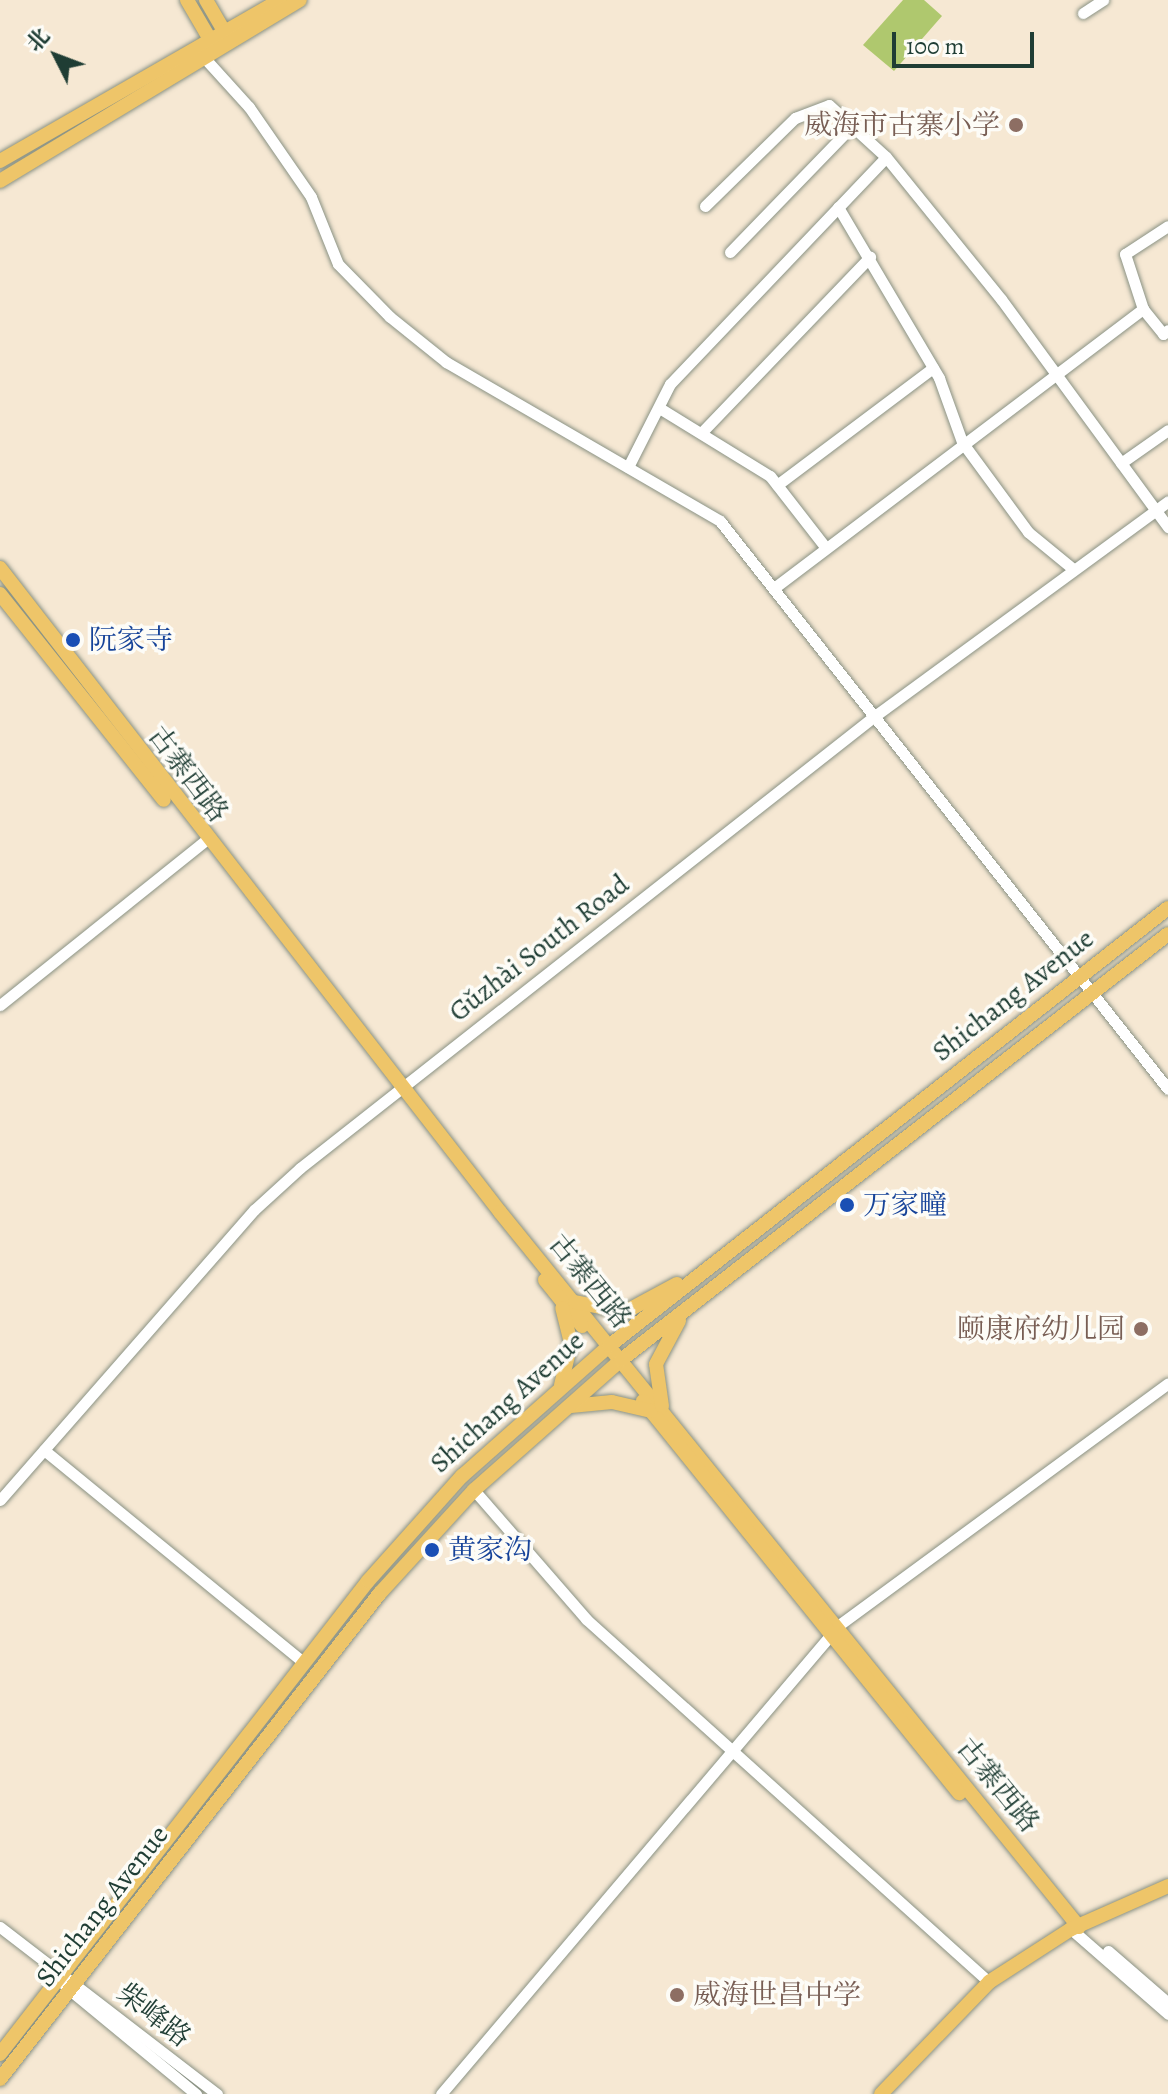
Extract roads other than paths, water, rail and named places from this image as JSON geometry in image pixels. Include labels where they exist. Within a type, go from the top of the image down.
[{"type":"main road","points":[[187,0],[207,50]]},
{"type":"main road","points":[[206,0],[228,37]]},
{"type":"main road","points":[[0,181],[228,37],[280,0]]},
{"type":"main road","points":[[228,37],[300,0]]},
{"type":"main road","points":[[0,161],[207,50]]},
{"type":"main road","name":"古寨西路","points":[[0,568],[203,842]]},
{"type":"main road","name":"古寨西路","points":[[0,594],[203,842],[399,1089],[558,1297],[657,1411],[1075,1928]]},
{"type":"main road","name":"Shichang Avenue","points":[[0,2054],[304,1663],[414,1527],[605,1348],[1168,908]]},
{"type":"main road","name":"Shichang Avenue","points":[[0,2079],[380,1593],[474,1490],[617,1363],[1168,934]]},
{"type":"main road","name":"古寨西路","points":[[399,1089],[575,1302],[605,1348]]},
{"type":"main road","points":[[575,1302],[625,1312],[696,1277]]},
{"type":"main road","points":[[558,1297],[571,1343],[560,1387]]},
{"type":"main road","points":[[566,1407],[610,1402],[657,1411],[656,1364],[689,1307]]},
{"type":"main road","points":[[881,2094],[989,1982],[1075,1928],[1168,1886]]},
{"type":"street","points":[[1083,13],[1103,0]]},
{"type":"street","points":[[207,50],[311,197],[338,264],[390,317],[446,362],[720,521],[872,718],[1081,975],[1168,1089]]},
{"type":"street","points":[[705,206],[795,118],[829,105],[850,128],[886,157],[1055,374],[1168,527]]},
{"type":"street","points":[[730,252],[850,128]]},
{"type":"street","points":[[628,467],[661,409],[670,384],[886,157]]},
{"type":"street","points":[[838,207],[933,368],[962,442],[1028,532],[1073,569]]},
{"type":"street","points":[[1168,226],[1125,254],[1143,309],[1163,334],[1168,330]]},
{"type":"street","points":[[702,432],[870,257]]},
{"type":"street","points":[[774,588],[962,442],[1143,309]]},
{"type":"street","points":[[777,485],[933,368]]},
{"type":"street","points":[[661,409],[702,432],[777,485],[826,548]]},
{"type":"street","points":[[1121,463],[1168,430]]},
{"type":"street","name":"Gǔzhài South Road","points":[[0,1500],[254,1210],[399,1089],[872,718],[1168,501]]},
{"type":"street","points":[[0,1005],[203,842]]},
{"type":"street","points":[[441,2094],[835,1630],[1168,1383]]},
{"type":"street","points":[[44,1450],[304,1663]]},
{"type":"street","points":[[474,1490],[586,1619],[989,1982]]},
{"type":"street","points":[[0,1927],[62,1974],[70,1989]]},
{"type":"street","name":"古寨西路","points":[[1075,1928],[1168,2003]]},
{"type":"street","name":"古寨西路","points":[[1075,1928],[1168,2014]]},
{"type":"street","name":"柴峰路","points":[[70,1989],[196,2094]]},
{"type":"street","name":"柴峰路","points":[[70,1989],[217,2094]]},
{"type":"place","name":"威海市古寨小学","points":[[1016,125]]},
{"type":"place","name":"阮家寺","points":[[73,640]]},
{"type":"place","name":"万家疃","points":[[847,1205]]},
{"type":"place","name":"颐康府幼儿园","points":[[1141,1329]]},
{"type":"place","name":"黄家沟","points":[[432,1550]]},
{"type":"place","name":"威海世昌中学","points":[[677,1995]]}]
